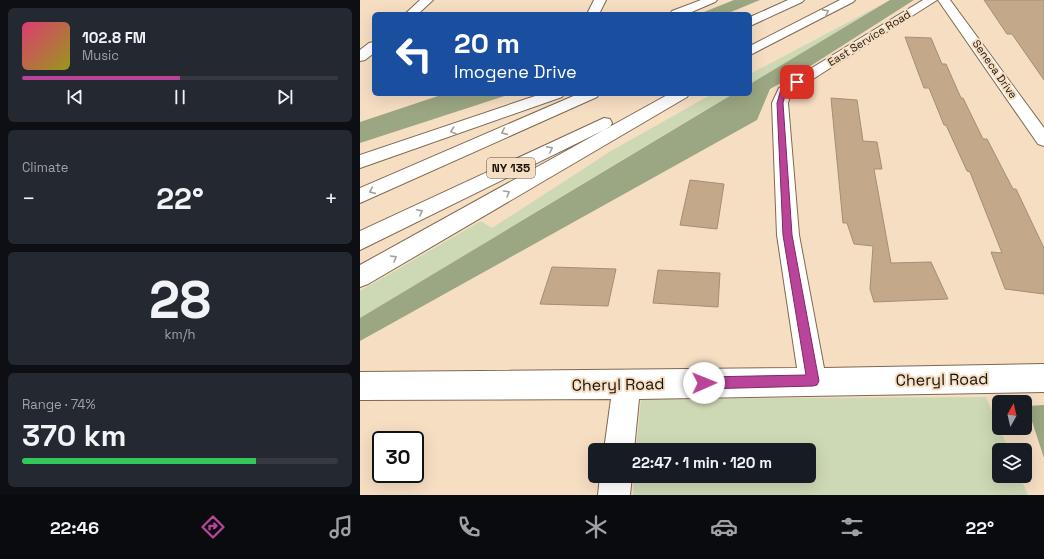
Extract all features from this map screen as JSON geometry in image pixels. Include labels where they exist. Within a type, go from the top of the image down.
[{"type":"main road","points":[[413,12],[427,0]]},
{"type":"main road","points":[[594,12],[600,0]]},
{"type":"main road","points":[[681,12],[711,0]]},
{"type":"main road","points":[[752,21],[798,0]]},
{"type":"main road","points":[[752,54],[850,0]]},
{"type":"main road","name":"East Service Road","points":[[813,381],[788,235],[780,103],[784,91],[931,0]]},
{"type":"main road","name":"Seneca Drive","points":[[944,0],[1044,140]]},
{"type":"main road","points":[[752,50],[803,25]]},
{"type":"main road","points":[[360,57],[372,48]]},
{"type":"main road","points":[[360,162],[550,96]]},
{"type":"main road","name":"NY 135","points":[[360,196],[586,96]]},
{"type":"main road","name":"NY 135","points":[[360,241],[659,96]]},
{"type":"main road","points":[[360,277],[677,96]]},
{"type":"main road","name":"Cheryl Road","points":[[360,386],[627,385],[1044,378]]},
{"type":"main road","points":[[620,443],[627,385]]},
{"type":"main road","points":[[614,495],[615,483]]},
{"type":"green space","points":[[734,0],[760,0],[731,12],[704,12]]},
{"type":"green space","points":[[890,0],[752,83],[752,73]]},
{"type":"green space","points":[[890,0],[914,0],[801,72],[770,89],[757,120],[360,341],[360,318],[730,96],[752,96],[752,83]]},
{"type":"green space","points":[[438,96],[505,96],[360,143],[360,122]]},
{"type":"green space","points":[[708,96],[730,96],[360,318],[360,291],[481,221],[492,228],[611,151]]},
{"type":"green space","points":[[986,397],[992,411],[992,435],[1002,435],[1006,443],[992,443],[992,483],[1023,483],[1028,495],[633,495],[634,483],[816,483],[816,443],[637,443],[641,399]]},
{"type":"green space","points":[[1044,405],[1044,458],[1032,421],[1032,406]]},
{"type":"building","points":[[984,0],[1044,0],[1044,80],[1012,34],[1007,34]]},
{"type":"building","points":[[905,37],[931,38],[942,64],[946,64],[961,98],[963,98],[983,139],[987,139],[1013,189],[1016,189],[1044,248],[1044,294],[1005,289],[991,252],[1002,253],[970,172],[967,171],[946,125],[944,125],[929,88],[924,88]]},
{"type":"building","points":[[831,98],[857,100],[863,141],[877,142],[882,169],[874,169],[891,263],[931,262],[948,299],[874,302],[870,289],[873,246],[854,244],[847,223],[843,223]]},
{"type":"building","points":[[690,180],[724,184],[717,229],[680,225]]},
{"type":"building","points":[[552,267],[616,269],[608,306],[540,304]]},
{"type":"building","points":[[658,270],[720,273],[718,307],[653,303]]},
{"type":"route","points":[[704,383],[813,381],[788,235],[780,103],[784,91],[797,82]]}]
